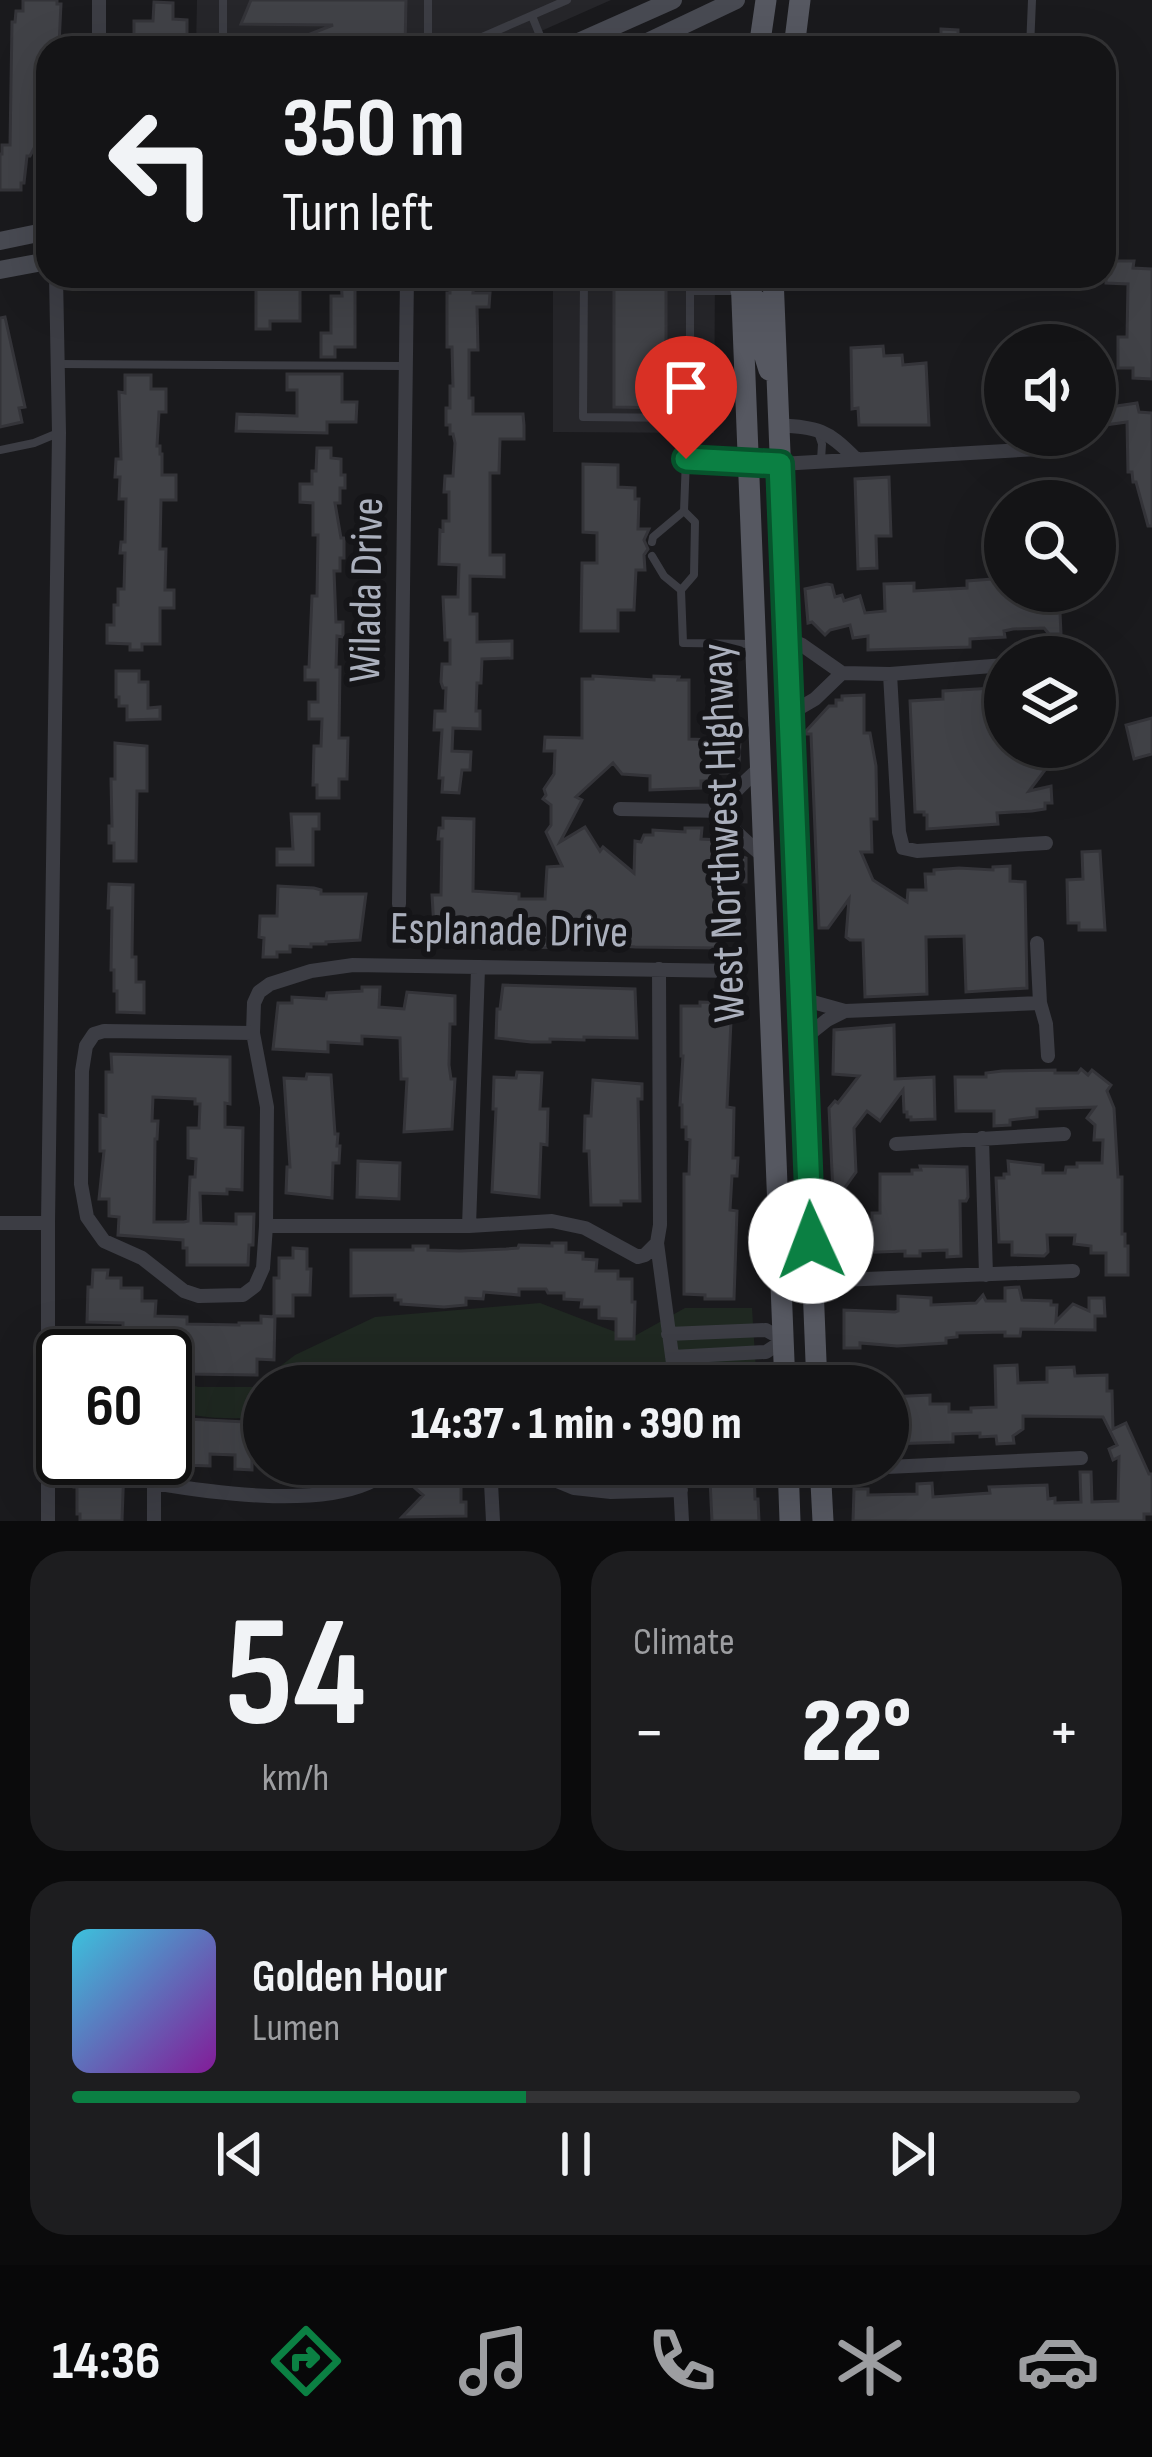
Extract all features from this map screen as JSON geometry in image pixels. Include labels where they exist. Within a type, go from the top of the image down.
[{"type":"main road","points":[[588,36],[634,11],[673,0]]},
{"type":"main road","points":[[669,36],[736,0]]},
{"type":"main road","points":[[761,36],[766,0]]},
{"type":"main road","points":[[796,36],[800,0]]},
{"type":"main road","points":[[0,241],[36,234]]},
{"type":"main road","points":[[0,270],[36,263]]},
{"type":"main road","name":"West Northwest Highway","points":[[741,288],[785,1365]]},
{"type":"main road","points":[[745,288],[756,300],[762,350],[776,387]]},
{"type":"main road","name":"West Northwest Highway","points":[[773,288],[816,1365]]},
{"type":"main road","points":[[748,464],[780,464]]},
{"type":"main road","points":[[784,1340],[815,1339]]},
{"type":"main road","points":[[789,1485],[790,1521]]},
{"type":"main road","points":[[821,1485],[823,1521]]},
{"type":"street","points":[[99,0],[99,36]]},
{"type":"street","points":[[48,1521],[56,288]]},
{"type":"street","name":"Wilada Drive","points":[[399,904],[407,288]]},
{"type":"street","points":[[778,424],[829,433],[855,458]]},
{"type":"street","points":[[780,464],[984,452]]},
{"type":"street","points":[[788,639],[842,673],[984,667]]},
{"type":"street","points":[[791,712],[842,673]]},
{"type":"street","points":[[890,674],[903,848],[1046,843]]},
{"type":"street","points":[[762,766],[727,798],[724,811],[728,824],[765,858]]},
{"type":"street","points":[[620,809],[724,811]]},
{"type":"street","points":[[1036,943],[1048,1056]]},
{"type":"street","name":"Esplanade Drive","points":[[253,1033],[259,992],[270,984],[333,966],[736,971]]},
{"type":"street","points":[[469,1226],[478,969]]},
{"type":"street","points":[[659,969],[657,1244],[673,1365]]},
{"type":"street","points":[[802,999],[827,1013],[1040,1003]]},
{"type":"street","points":[[803,1039],[827,1013]]},
{"type":"street","points":[[104,1031],[253,1033],[267,1107],[263,1268],[255,1286],[243,1294],[199,1296],[184,1291],[142,1258],[104,1241],[88,1217],[81,1184],[86,1046],[94,1034],[104,1031]]},
{"type":"street","points":[[896,1144],[1064,1135]]},
{"type":"street","points":[[982,1138],[986,1275]]},
{"type":"street","points":[[266,1226],[552,1221],[585,1228],[638,1257],[657,1244]]},
{"type":"street","points":[[0,1223],[48,1223]]},
{"type":"street","points":[[813,1281],[1072,1271]]},
{"type":"street","points":[[668,1334],[766,1330],[784,1340],[766,1352],[672,1357]]},
{"type":"street","points":[[909,1464],[1082,1458]]},
{"type":"street","points":[[154,1485],[154,1521]]},
{"type":"street","points":[[166,1485],[276,1496],[361,1485]]},
{"type":"street","points":[[491,1485],[494,1521]]},
{"type":"street","points":[[567,1485],[611,1492],[682,1490]]},
{"type":"street","points":[[681,1485],[682,1521]]},
{"type":"lane","points":[[223,0],[223,36]]},
{"type":"lane","points":[[428,0],[428,36]]},
{"type":"lane","points":[[485,36],[567,0]]},
{"type":"lane","points":[[1030,36],[1032,0]]},
{"type":"lane","points":[[532,16],[540,36]]},
{"type":"lane","points":[[584,288],[584,417],[690,418],[690,291],[712,288]]},
{"type":"lane","points":[[59,364],[406,366]]},
{"type":"lane","points":[[817,429],[821,460]]},
{"type":"lane","points":[[0,450],[59,433]]},
{"type":"lane","points":[[748,464],[686,459],[684,511],[695,522],[694,575],[681,590],[683,643],[755,644]]},
{"type":"lane","points":[[652,542],[684,511]]},
{"type":"lane","points":[[652,556],[664,576],[681,590]]},
{"type":"shaded area","points":[[197,0],[611,0],[530,36],[196,36]]},
{"type":"shaded area","points":[[553,288],[715,288],[714,433],[553,432]]},
{"type":"shaded area","points":[[540,1303],[631,1338],[685,1308],[752,1308],[756,1365],[282,1365],[375,1317]]},
{"type":"shaded area","points":[[192,1385],[243,1387],[243,1418],[192,1414]]},
{"type":"building","points":[[23,0],[57,0],[61,4],[59,36],[36,36],[36,145],[27,156],[21,190],[0,190],[2,145],[10,145],[12,22],[16,11],[23,11]]},
{"type":"building","points":[[251,0],[406,0],[405,36],[305,36],[333,25],[241,24]]},
{"type":"building","points":[[154,2],[173,3],[173,19],[187,20],[187,36],[134,36],[134,21],[153,21]]},
{"type":"building","points":[[941,29],[958,30],[958,36],[941,36]]},
{"type":"building","points":[[1134,261],[1133,268],[1152,269],[1152,379],[1133,378],[1133,368],[1118,368],[1118,337],[1127,337],[1128,284],[1116,283],[1116,262]]},
{"type":"building","points":[[256,288],[300,288],[300,321],[270,321],[270,329],[256,329]]},
{"type":"building","points":[[342,288],[355,288],[355,347],[335,347],[335,357],[321,357],[321,333],[331,333],[331,296],[342,296]]},
{"type":"building","points":[[450,288],[473,288],[473,293],[490,293],[489,307],[477,307],[478,350],[469,350],[473,414],[523,414],[524,425],[524,439],[500,439],[499,473],[490,473],[490,555],[504,555],[504,577],[470,576],[470,614],[477,614],[477,642],[512,641],[512,658],[482,659],[476,711],[480,711],[480,729],[453,728],[452,751],[471,752],[470,770],[462,770],[459,793],[442,792],[442,730],[434,730],[435,711],[445,711],[442,664],[450,664],[443,597],[458,597],[459,565],[439,564],[440,530],[443,521],[449,521],[445,476],[453,476],[455,443],[446,425],[453,386],[452,347],[447,347]]},
{"type":"building","points":[[614,288],[666,288],[666,408],[614,407]]},
{"type":"building","points":[[5,317],[25,407],[19,408],[22,422],[0,427],[0,318]]},
{"type":"building","points":[[883,346],[884,356],[902,355],[903,365],[926,363],[929,425],[859,425],[858,408],[852,409],[851,348]]},
{"type":"building","points":[[287,374],[342,374],[342,402],[357,402],[356,422],[327,422],[327,433],[236,431],[237,414],[297,416],[297,390],[287,390]]},
{"type":"building","points":[[125,375],[151,375],[151,389],[166,389],[157,446],[162,475],[176,475],[176,500],[161,500],[160,549],[166,549],[165,590],[174,590],[174,608],[160,608],[160,644],[142,644],[142,650],[107,643],[118,589],[124,589],[125,553],[120,553],[121,542],[125,542],[126,499],[119,499],[120,477],[115,477],[116,459],[121,459],[119,392],[125,393]]},
{"type":"building","points":[[1137,403],[1139,412],[1152,413],[1152,526],[1148,526],[1132,472],[1128,472],[1127,422],[1116,424],[1116,406]]},
{"type":"building","points":[[317,448],[331,448],[331,458],[341,459],[341,475],[345,475],[340,503],[335,503],[344,538],[344,558],[340,558],[340,571],[334,571],[336,622],[343,622],[343,637],[337,636],[339,738],[348,738],[347,779],[339,779],[339,798],[317,798],[317,785],[313,785],[314,746],[321,746],[322,719],[309,719],[309,702],[318,702],[318,680],[305,680],[312,596],[317,596],[318,535],[313,535],[313,503],[300,502],[300,484],[312,484]]},
{"type":"building","points":[[583,464],[618,465],[618,487],[635,488],[635,499],[639,499],[638,529],[649,529],[644,540],[648,549],[645,570],[636,570],[634,610],[618,610],[618,631],[581,631],[582,563],[597,563],[597,533],[583,532]]},
{"type":"building","points":[[889,477],[891,536],[876,536],[877,568],[858,569],[855,479]]},
{"type":"building","points":[[984,580],[984,612],[1060,612],[1061,634],[1049,634],[1044,628],[1013,629],[1004,631],[1005,636],[970,639],[970,647],[868,650],[868,636],[853,638],[850,625],[825,635],[808,623],[805,589],[827,584],[844,601],[860,596],[865,613],[885,611],[884,584],[914,583],[914,591],[967,588],[967,581]]},
{"type":"building","points":[[116,671],[139,671],[139,682],[148,682],[148,708],[160,707],[160,719],[127,720],[127,706],[119,706],[116,697]]},
{"type":"building","points":[[582,679],[689,680],[689,739],[740,741],[739,764],[730,773],[718,773],[718,781],[701,781],[701,788],[650,790],[650,776],[622,774],[613,763],[576,797],[582,800],[560,842],[585,827],[600,851],[603,847],[634,873],[635,841],[653,835],[653,830],[702,828],[701,839],[719,840],[719,847],[733,848],[733,853],[746,858],[746,882],[721,881],[717,948],[572,942],[571,947],[435,945],[432,895],[441,895],[442,839],[438,839],[443,818],[474,819],[473,891],[545,899],[547,867],[562,866],[546,832],[551,825],[551,805],[543,799],[544,789],[554,774],[555,751],[544,751],[545,737],[582,738]]},
{"type":"building","points":[[984,689],[984,768],[1046,768],[1029,791],[1051,786],[1052,803],[1045,803],[1045,809],[997,813],[998,824],[927,829],[927,815],[915,812],[910,701],[943,699],[943,691]]},
{"type":"building","points":[[864,695],[864,733],[870,733],[876,766],[877,819],[871,819],[872,852],[861,852],[873,880],[907,902],[908,890],[926,890],[925,874],[934,874],[934,870],[1010,866],[1010,881],[1025,882],[1027,988],[966,992],[964,936],[926,937],[927,994],[865,997],[863,940],[846,937],[849,899],[828,928],[819,928],[811,734],[806,731],[842,696]]},
{"type":"building","points":[[1152,718],[1152,754],[1134,759],[1126,725]]},
{"type":"building","points":[[115,743],[147,746],[147,791],[137,791],[136,861],[114,861],[114,843],[109,843]]},
{"type":"building","points":[[291,814],[319,814],[319,829],[313,829],[313,865],[277,865],[277,849],[293,849]]},
{"type":"building","points":[[1100,851],[1105,930],[1079,930],[1079,923],[1068,923],[1067,880],[1083,879],[1082,852]]},
{"type":"building","points":[[109,884],[133,885],[132,957],[136,957],[136,982],[144,982],[144,1013],[117,1012]]},
{"type":"building","points":[[278,886],[314,888],[321,894],[366,894],[360,940],[290,946],[290,952],[263,957],[260,916],[277,916]]},
{"type":"building","points":[[503,985],[635,989],[637,1038],[531,1042],[496,1038]]},
{"type":"building","points":[[362,987],[380,987],[379,1007],[404,1009],[407,992],[455,996],[449,1065],[451,1079],[455,1079],[452,1129],[404,1132],[407,1079],[401,1079],[400,1038],[362,1036],[362,1044],[328,1042],[328,1052],[273,1049],[278,1003],[292,1003],[292,997],[326,999],[327,993],[362,991]]},
{"type":"building","points":[[700,1002],[727,1003],[727,1021],[731,1021],[727,1107],[734,1108],[733,1158],[738,1158],[730,1210],[737,1211],[734,1299],[684,1294],[684,1174],[689,1174],[690,1140],[682,1127],[680,1105],[681,1006],[700,1006]]},
{"type":"building","points":[[894,1025],[895,1079],[934,1077],[935,1119],[907,1117],[903,1090],[880,1121],[867,1111],[854,1128],[856,1172],[841,1193],[833,1193],[829,1108],[859,1076],[833,1074],[834,1030]]},
{"type":"building","points":[[111,1054],[230,1057],[225,1127],[243,1128],[242,1190],[200,1193],[201,1223],[236,1224],[236,1214],[254,1214],[248,1265],[187,1265],[183,1240],[118,1235],[119,1217],[109,1216],[109,1199],[99,1199],[104,1151],[100,1151],[100,1115],[106,1116],[106,1072],[112,1072]],"holes":[[[153,1097],[195,1099],[200,1104],[199,1128],[188,1128],[188,1158],[196,1159],[195,1177],[190,1177],[188,1221],[154,1222],[158,1121],[152,1121]]]},
{"type":"building","points":[[1081,1069],[1088,1075],[1092,1070],[1111,1085],[1107,1091],[1114,1108],[1118,1177],[1122,1177],[1128,1275],[1106,1275],[1106,1253],[1091,1253],[1091,1246],[1074,1244],[1075,1235],[1047,1235],[1044,1256],[1012,1255],[1012,1242],[999,1242],[996,1178],[1009,1174],[1008,1161],[1043,1165],[1043,1173],[1065,1173],[1066,1167],[1077,1167],[1077,1163],[1102,1163],[1103,1140],[1094,1140],[1095,1125],[1087,1118],[1095,1107],[1037,1109],[1037,1117],[994,1126],[994,1111],[956,1111],[955,1077],[986,1077],[986,1073],[1002,1071],[1078,1073]]},
{"type":"building","points":[[517,1072],[542,1073],[540,1109],[548,1109],[539,1197],[492,1192],[494,1077],[516,1078]]},
{"type":"building","points":[[307,1074],[331,1075],[340,1146],[339,1163],[333,1163],[332,1198],[286,1193],[290,1167],[284,1078],[306,1079]]},
{"type":"building","points":[[593,1080],[642,1084],[642,1099],[638,1099],[640,1201],[591,1205],[589,1151],[584,1151]]},
{"type":"building","points":[[358,1161],[400,1163],[399,1199],[357,1197]]},
{"type":"building","points":[[920,1166],[967,1167],[968,1197],[960,1201],[961,1256],[947,1257],[947,1250],[905,1256],[905,1251],[852,1253],[852,1260],[835,1260],[836,1224],[872,1220],[872,1213],[880,1213],[880,1174],[912,1174]]},
{"type":"building","points":[[566,1243],[566,1252],[597,1260],[596,1271],[618,1271],[618,1279],[632,1279],[634,1339],[616,1339],[616,1319],[599,1318],[599,1307],[581,1307],[582,1300],[564,1299],[564,1293],[546,1289],[519,1289],[519,1295],[484,1292],[483,1299],[466,1298],[466,1305],[444,1307],[401,1304],[395,1295],[351,1296],[351,1250],[428,1246],[428,1250],[460,1251]]},
{"type":"building","points":[[293,1248],[307,1249],[310,1295],[293,1295],[293,1316],[274,1316],[279,1258],[293,1258]]},
{"type":"building","points":[[93,1270],[108,1270],[107,1278],[121,1278],[121,1288],[142,1288],[142,1301],[156,1301],[155,1316],[187,1317],[187,1324],[239,1325],[261,1323],[261,1316],[275,1317],[274,1360],[257,1359],[257,1365],[243,1365],[243,1375],[192,1374],[192,1329],[123,1329],[123,1323],[87,1322],[88,1287],[92,1287]]},
{"type":"building","points":[[1019,1287],[1022,1300],[1057,1305],[1056,1321],[1073,1304],[1089,1311],[1089,1298],[1104,1298],[1105,1316],[1095,1316],[1095,1330],[1021,1329],[1020,1336],[957,1333],[957,1337],[946,1338],[946,1343],[860,1343],[860,1348],[844,1348],[844,1310],[895,1312],[898,1296],[931,1298],[931,1305],[976,1303],[983,1295],[986,1301],[1005,1301],[1005,1288]]},
{"type":"building","points":[[1017,1365],[1018,1383],[1047,1382],[1047,1368],[1074,1367],[1075,1376],[1107,1375],[1113,1429],[1126,1423],[1152,1474],[1152,1514],[1144,1514],[1144,1521],[853,1521],[854,1489],[868,1489],[868,1495],[917,1494],[917,1484],[932,1483],[933,1497],[990,1493],[989,1487],[1047,1485],[1048,1499],[1055,1498],[1055,1503],[1081,1502],[1080,1472],[1091,1472],[1092,1502],[1118,1501],[1119,1457],[1113,1460],[1109,1449],[1117,1445],[1103,1417],[1023,1416],[1023,1429],[1013,1436],[1014,1443],[997,1444],[996,1436],[980,1437],[980,1433],[953,1434],[953,1442],[909,1443],[909,1396],[930,1395],[930,1404],[949,1404],[949,1412],[996,1407],[995,1366]]},
{"type":"building","points":[[192,1419],[243,1422],[243,1469],[235,1469],[235,1455],[210,1454],[210,1466],[192,1465]]},
{"type":"building","points":[[123,1485],[122,1521],[80,1521],[74,1487]]},
{"type":"building","points":[[411,1485],[461,1485],[466,1516],[402,1517],[423,1495]]},
{"type":"building","points":[[710,1485],[755,1485],[759,1521],[712,1521]]},
{"type":"route","points":[[686,459],[780,464],[811,1241]]}]
